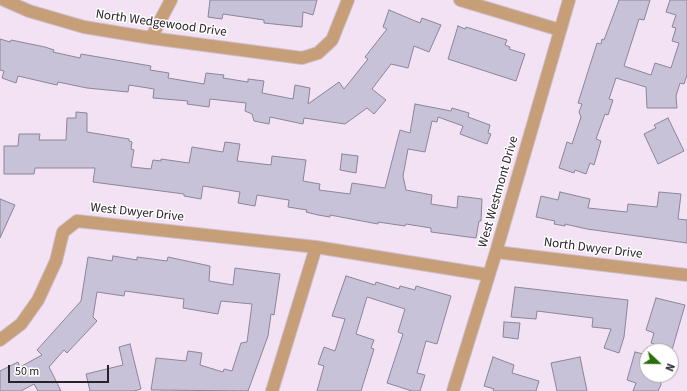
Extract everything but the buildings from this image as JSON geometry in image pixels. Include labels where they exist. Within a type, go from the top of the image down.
[{"type":"street","name":"North Wedgewood Drive","points":[[4,0],[28,11],[84,27],[151,38],[302,58],[318,53],[332,40],[348,0]]},
{"type":"street","points":[[151,38],[172,0]]},
{"type":"street","points":[[460,0],[560,30]]},
{"type":"street","name":"West Westmont Drive","points":[[453,391],[496,252],[569,0]]},
{"type":"street","name":"West Dwyer Drive","points":[[0,340],[22,324],[38,300],[56,261],[63,232],[77,221],[316,247]]},
{"type":"street","points":[[272,391],[316,247],[489,275]]},
{"type":"street","name":"North Dwyer Drive","points":[[496,252],[687,275]]}]
